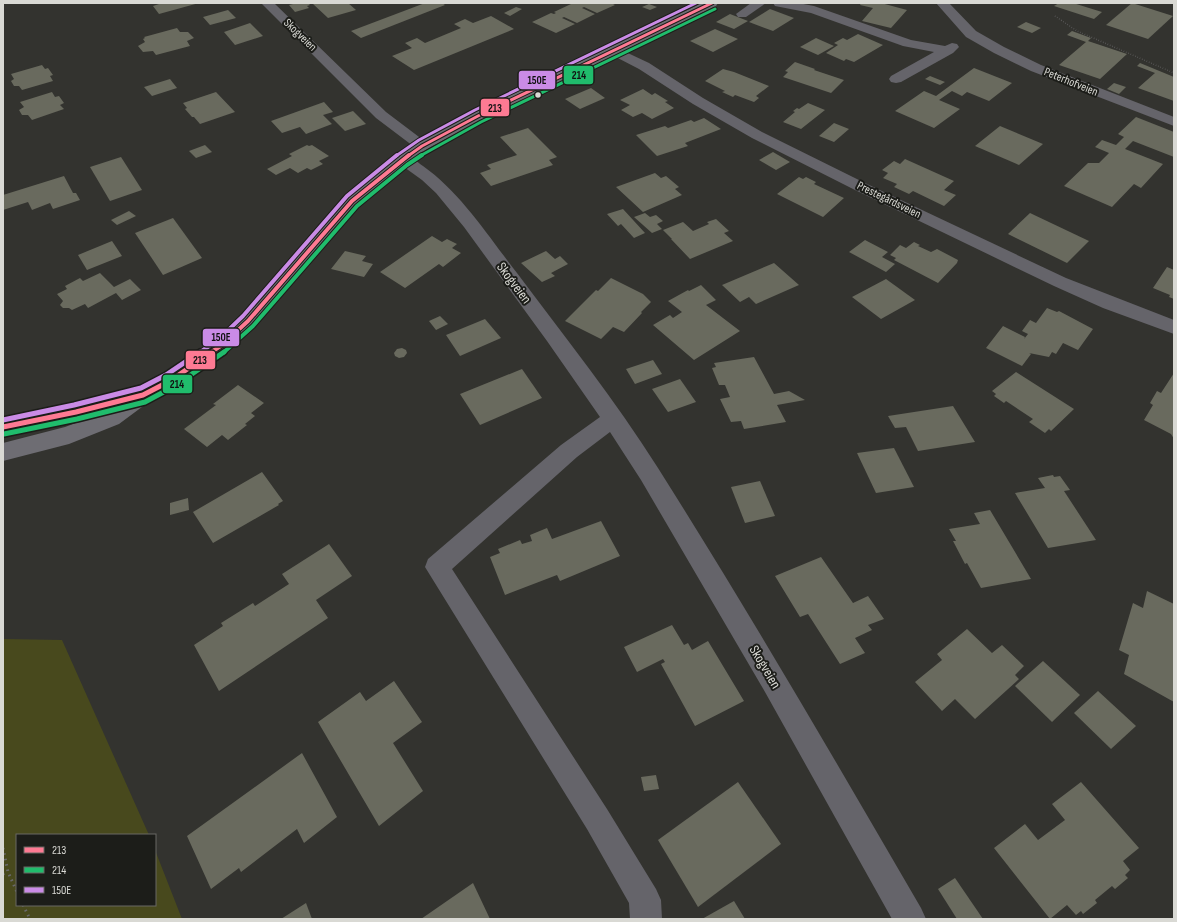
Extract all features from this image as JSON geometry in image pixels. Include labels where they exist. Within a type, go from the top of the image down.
[{"type":"main road","points":[[3,452],[69,435],[112,418],[143,395],[170,381],[222,344],[248,320],[352,201],[403,159],[422,146],[478,116],[712,3]]},
{"type":"main road","points":[[3,427],[76,412],[143,395]]},
{"type":"street","name":"Skogveien","points":[[267,3],[376,110],[422,146]]},
{"type":"street","points":[[742,14],[760,3]]},
{"type":"street","points":[[779,3],[814,10],[908,43],[948,50]]},
{"type":"street","name":"Peterhofveien","points":[[942,3],[971,34],[999,50],[1036,68],[1174,122]]},
{"type":"street","points":[[896,79],[948,50],[971,34]]},
{"type":"street","name":"Prestegårdsveien","points":[[615,51],[644,66],[698,102],[757,135],[861,187],[1060,282],[1174,327]]},
{"type":"street","name":"Skogveien","points":[[403,159],[428,177],[442,190],[470,223],[554,336],[613,419],[649,473],[774,683],[910,919]]},
{"type":"street","points":[[613,419],[569,452],[437,567],[597,819],[645,900],[646,919]]},
{"type":"path","points":[[1055,16],[1077,31],[1174,73]]},
{"type":"path","points":[[3,848],[8,872],[16,890]]},
{"type":"path","points":[[3,874],[8,872]]},
{"type":"path","points":[[24,906],[30,919]]},
{"type":"shaded area","points":[[3,639],[62,640],[149,834],[16,834],[16,906],[156,906],[156,853],[182,919],[3,919]]},
{"type":"building","points":[[162,3],[199,3],[159,14],[153,6]]},
{"type":"building","points":[[308,3],[310,5],[307,6],[309,8],[295,12],[289,5]]},
{"type":"building","points":[[312,3],[348,3],[356,10],[328,18]]},
{"type":"building","points":[[425,3],[442,3],[445,5],[361,38],[351,31]]},
{"type":"building","points":[[574,3],[611,3],[615,5],[597,13],[584,7],[582,8],[595,14],[577,23],[564,17],[562,18],[575,24],[556,33],[532,22],[551,13],[554,14],[556,13],[554,12],[571,4],[577,4]]},
{"type":"building","points":[[861,3],[881,3],[907,10],[891,28],[862,21],[873,8],[860,5]]},
{"type":"building","points":[[1059,3],[1073,3],[1102,12],[1094,19],[1054,6]]},
{"type":"building","points":[[1132,3],[1173,16],[1148,39],[1106,25]]},
{"type":"building","points":[[649,4],[657,7],[650,10],[642,7]]},
{"type":"building","points":[[516,7],[522,9],[510,16],[504,13]]},
{"type":"building","points":[[770,9],[794,18],[773,31],[749,22]]},
{"type":"building","points":[[228,10],[236,18],[210,25],[203,17]]},
{"type":"building","points":[[730,14],[748,21],[734,29],[716,22]]},
{"type":"building","points":[[491,16],[514,29],[414,70],[392,56],[412,48],[405,43],[417,38],[425,43],[461,28],[454,24],[465,19],[473,23]]},
{"type":"building","points":[[1026,22],[1041,28],[1032,33],[1017,27]]},
{"type":"building","points":[[250,23],[263,36],[235,45],[224,32]]},
{"type":"building","points":[[177,28],[180,32],[188,32],[194,38],[187,41],[190,46],[156,55],[153,51],[143,52],[138,46],[145,42],[143,39],[145,38],[144,37]]},
{"type":"building","points":[[715,29],[738,39],[713,52],[690,41]]},
{"type":"building","points":[[1072,31],[1091,38],[1088,41],[1127,54],[1100,79],[1059,65],[1086,42],[1067,35]]},
{"type":"building","points":[[858,34],[883,45],[854,62],[846,59],[844,61],[826,53],[838,45],[834,43],[843,38],[847,40]]},
{"type":"building","points":[[816,38],[834,46],[818,55],[800,47]]},
{"type":"building","points":[[795,62],[844,80],[831,93],[783,77],[788,72],[785,71]]},
{"type":"building","points":[[1140,63],[1174,77],[1174,101],[1138,88],[1155,73],[1137,66]]},
{"type":"building","points":[[42,65],[45,69],[48,68],[53,75],[50,76],[53,81],[22,90],[19,86],[14,86],[11,81],[14,79],[11,74]]},
{"type":"building","points":[[974,68],[1012,83],[989,101],[967,92],[962,96],[952,91],[939,100],[960,109],[934,128],[895,111],[924,91],[936,96]]},
{"type":"building","points":[[723,69],[769,86],[756,96],[759,98],[754,102],[735,95],[733,97],[722,92],[725,91],[705,81]]},
{"type":"building","points":[[930,76],[945,82],[940,85],[925,79]]},
{"type":"building","points":[[170,79],[177,88],[152,96],[144,87]]},
{"type":"building","points":[[1114,83],[1126,87],[1119,94],[1107,89]]},
{"type":"building","points":[[591,88],[605,98],[580,109],[565,99]]},
{"type":"building","points":[[643,89],[652,95],[655,93],[668,101],[665,102],[674,108],[652,119],[642,113],[633,117],[621,110],[630,105],[620,100]]},
{"type":"building","points":[[52,92],[55,97],[59,96],[64,103],[60,105],[64,109],[32,120],[28,115],[22,115],[19,110],[24,107],[20,102]]},
{"type":"building","points":[[216,92],[235,112],[200,124],[185,109],[187,108],[183,103]]},
{"type":"building","points":[[324,102],[333,112],[323,115],[332,124],[306,134],[300,127],[282,133],[271,121]]},
{"type":"building","points":[[808,103],[825,110],[801,129],[783,122],[795,112],[793,111]]},
{"type":"building","points":[[353,111],[366,124],[345,131],[332,118]]},
{"type":"building","points":[[1136,117],[1174,132],[1174,157],[1133,141],[1125,149],[1163,164],[1141,188],[1134,184],[1112,207],[1064,186],[1088,163],[1099,163],[1109,153],[1095,147],[1102,140],[1116,145],[1124,137],[1118,134]]},
{"type":"building","points":[[704,118],[721,129],[685,143],[688,146],[657,156],[636,135],[665,126],[668,128],[691,120],[694,122]]},
{"type":"building","points":[[834,123],[849,129],[834,142],[819,136]]},
{"type":"building","points":[[1000,126],[1043,144],[1019,165],[975,146]]},
{"type":"building","points":[[528,128],[557,157],[549,160],[553,165],[491,186],[480,173],[491,169],[487,165],[517,155],[500,137]]},
{"type":"building","points":[[205,145],[212,152],[196,158],[189,151]]},
{"type":"building","points":[[307,145],[312,145],[329,156],[319,161],[323,164],[311,170],[307,168],[298,173],[290,168],[276,175],[267,169],[292,156],[289,154]]},
{"type":"building","points":[[773,152],[790,162],[776,170],[759,160]]},
{"type":"building","points":[[121,157],[142,190],[110,201],[90,167]]},
{"type":"building","points":[[905,159],[954,181],[944,190],[956,195],[944,206],[913,191],[909,194],[894,187],[897,184],[883,178],[888,173],[882,170],[894,161],[900,164]]},
{"type":"building","points":[[655,173],[661,178],[666,176],[679,187],[675,189],[682,195],[643,212],[616,187]]},
{"type":"building","points":[[64,176],[73,193],[76,193],[80,200],[53,209],[50,203],[32,210],[28,202],[3,210],[3,195]]},
{"type":"building","points":[[799,177],[803,179],[806,177],[816,182],[814,184],[844,198],[823,217],[777,194]]},
{"type":"building","points":[[623,209],[645,233],[634,238],[621,224],[618,226],[607,214]]},
{"type":"building","points":[[129,211],[136,216],[117,225],[111,220]]},
{"type":"building","points":[[645,213],[650,217],[656,215],[663,221],[657,224],[662,229],[652,233],[634,217]]},
{"type":"building","points":[[1030,213],[1089,241],[1067,263],[1008,234]]},
{"type":"building","points":[[173,218],[202,258],[163,275],[135,233]]},
{"type":"building","points":[[716,219],[729,231],[724,233],[733,241],[690,259],[663,230],[683,222],[693,231],[709,224],[707,222]]},
{"type":"building","points":[[432,236],[442,242],[447,239],[457,244],[452,248],[461,253],[443,267],[439,264],[405,288],[380,272]]},
{"type":"building","points":[[865,240],[888,252],[882,257],[895,264],[886,272],[849,252]]},
{"type":"building","points":[[112,241],[122,256],[87,270],[78,255]]},
{"type":"building","points":[[914,242],[920,245],[918,246],[931,252],[937,249],[958,260],[957,263],[938,283],[894,260],[896,258],[890,255],[900,245],[906,248]]},
{"type":"building","points":[[345,251],[366,256],[362,261],[373,264],[364,277],[331,269]]},
{"type":"building","points":[[546,251],[555,259],[560,256],[568,264],[551,273],[555,276],[542,282],[521,263]]},
{"type":"building","points":[[774,263],[799,285],[756,304],[749,297],[740,302],[722,285]]},
{"type":"building","points":[[1167,267],[1174,270],[1174,299],[1169,297],[1170,295],[1153,288]]},
{"type":"building","points":[[100,273],[114,287],[130,279],[141,290],[122,300],[116,293],[88,308],[85,304],[72,310],[69,308],[63,308],[60,305],[63,301],[57,294],[67,289],[65,286],[80,278],[83,281]]},
{"type":"building","points":[[611,278],[643,294],[651,302],[624,332],[613,327],[601,339],[565,321],[596,290],[598,291]]},
{"type":"building","points":[[886,279],[915,300],[881,319],[852,297]]},
{"type":"building","points":[[701,285],[716,300],[706,305],[740,331],[694,360],[653,325],[670,315],[673,318],[682,312],[668,301]]},
{"type":"building","points":[[1047,308],[1057,312],[1059,311],[1093,329],[1078,350],[1063,343],[1056,354],[1052,352],[1049,357],[1029,353],[1031,354],[1022,366],[986,348],[1003,326],[1025,337],[1024,339],[1028,334],[1022,331],[1030,320],[1036,323]]},
{"type":"building","points":[[440,316],[448,324],[436,330],[429,321]]},
{"type":"building","points":[[485,319],[501,338],[460,356],[446,335]]},
{"type":"building","points":[[402,348],[406,350],[407,353],[404,357],[399,358],[395,356],[394,353],[397,349]]},
{"type":"building","points":[[754,357],[774,394],[789,391],[805,400],[777,405],[786,422],[744,429],[741,421],[731,422],[720,399],[730,397],[725,385],[719,385],[712,368],[716,367],[714,363]]},
{"type":"building","points":[[653,360],[662,374],[635,384],[626,369]]},
{"type":"building","points":[[522,369],[542,398],[480,425],[460,394]]},
{"type":"building","points":[[1016,372],[1074,409],[1051,431],[1049,429],[1045,433],[1029,422],[1033,419],[1006,401],[1004,403],[994,396],[996,394],[992,391]]},
{"type":"building","points":[[1174,373],[1174,439],[1171,434],[1144,420],[1153,405],[1150,403],[1157,391],[1161,393]]},
{"type":"building","points":[[680,379],[696,402],[668,412],[652,389]]},
{"type":"building","points":[[238,385],[264,403],[251,413],[255,416],[245,424],[247,425],[228,440],[222,435],[207,447],[184,429],[216,405],[213,404]]},
{"type":"building","points":[[953,406],[975,442],[918,451],[906,427],[895,428],[888,416]]},
{"type":"building","points":[[894,448],[914,487],[876,493],[857,453]]},
{"type":"building","points":[[262,472],[283,501],[278,504],[279,505],[213,543],[193,512]]},
{"type":"building","points":[[1053,475],[1054,477],[1060,476],[1070,490],[1064,491],[1096,540],[1048,548],[1015,493],[1045,488],[1038,478]]},
{"type":"building","points":[[760,481],[775,516],[745,523],[731,487]]},
{"type":"building","points":[[188,498],[189,510],[170,515],[170,503]]},
{"type":"building","points":[[990,510],[1031,579],[981,588],[967,563],[965,564],[953,541],[956,541],[949,529],[980,524],[974,513]]},
{"type":"building","points":[[601,521],[620,556],[560,581],[557,575],[505,595],[490,557],[500,553],[498,549],[520,540],[522,544],[532,541],[530,535],[547,528],[552,539]]},
{"type":"building","points":[[329,544],[352,576],[316,600],[328,618],[219,691],[194,645],[223,626],[221,623],[253,603],[255,606],[289,584],[282,574]]},
{"type":"building","points":[[821,557],[853,603],[868,596],[884,619],[868,625],[872,630],[855,638],[865,653],[840,664],[808,614],[800,617],[775,576]]},
{"type":"building","points":[[1147,591],[1174,604],[1174,702],[1124,674],[1129,655],[1119,650],[1133,603],[1143,608]]},
{"type":"building","points":[[672,625],[684,645],[688,643],[692,650],[708,641],[744,701],[695,726],[661,664],[665,662],[663,659],[637,672],[624,647]]},
{"type":"building","points":[[967,629],[992,653],[1002,645],[1024,666],[1015,675],[1019,679],[975,719],[955,699],[942,711],[915,682],[942,660],[937,654]]},
{"type":"building","points":[[1043,661],[1080,695],[1052,722],[1015,686]]},
{"type":"building","points":[[394,681],[422,722],[393,743],[423,791],[379,826],[318,722],[360,692],[366,701]]},
{"type":"building","points":[[1098,691],[1136,726],[1111,749],[1074,713]]},
{"type":"building","points":[[302,753],[337,817],[304,843],[297,829],[241,872],[239,868],[211,889],[187,836]]},
{"type":"building","points":[[656,775],[659,789],[644,791],[641,777]]},
{"type":"building","points":[[738,782],[781,844],[698,907],[658,840]]},
{"type":"building","points":[[1081,782],[1139,848],[1123,861],[1130,870],[1125,875],[1128,878],[1115,889],[1112,886],[1095,900],[1097,903],[1083,914],[1081,911],[1076,915],[1067,905],[1050,919],[994,848],[1025,824],[1038,840],[1065,820],[1052,804]]},
{"type":"building","points":[[955,878],[983,919],[957,919],[938,889]]},
{"type":"building","points":[[473,883],[490,919],[421,919]]},
{"type":"building","points":[[734,901],[745,919],[702,919]]},
{"type":"building","points":[[306,903],[312,919],[281,919]]},
{"type":"transit line","name":"150E","points":[[3,420],[74,405],[141,388],[166,375],[218,340],[243,316],[347,196],[399,153],[419,140],[475,110],[696,3]]},
{"type":"transit line","name":"213","points":[[3,427],[76,412],[143,395],[170,381],[222,345],[248,321],[352,201],[403,159],[422,146],[478,116],[712,3]]},
{"type":"transit line","name":"214","points":[[4,434],[77,419],[145,402],[173,387],[226,351],[253,326],[357,206],[407,165],[426,152],[481,122],[715,9]]}]
